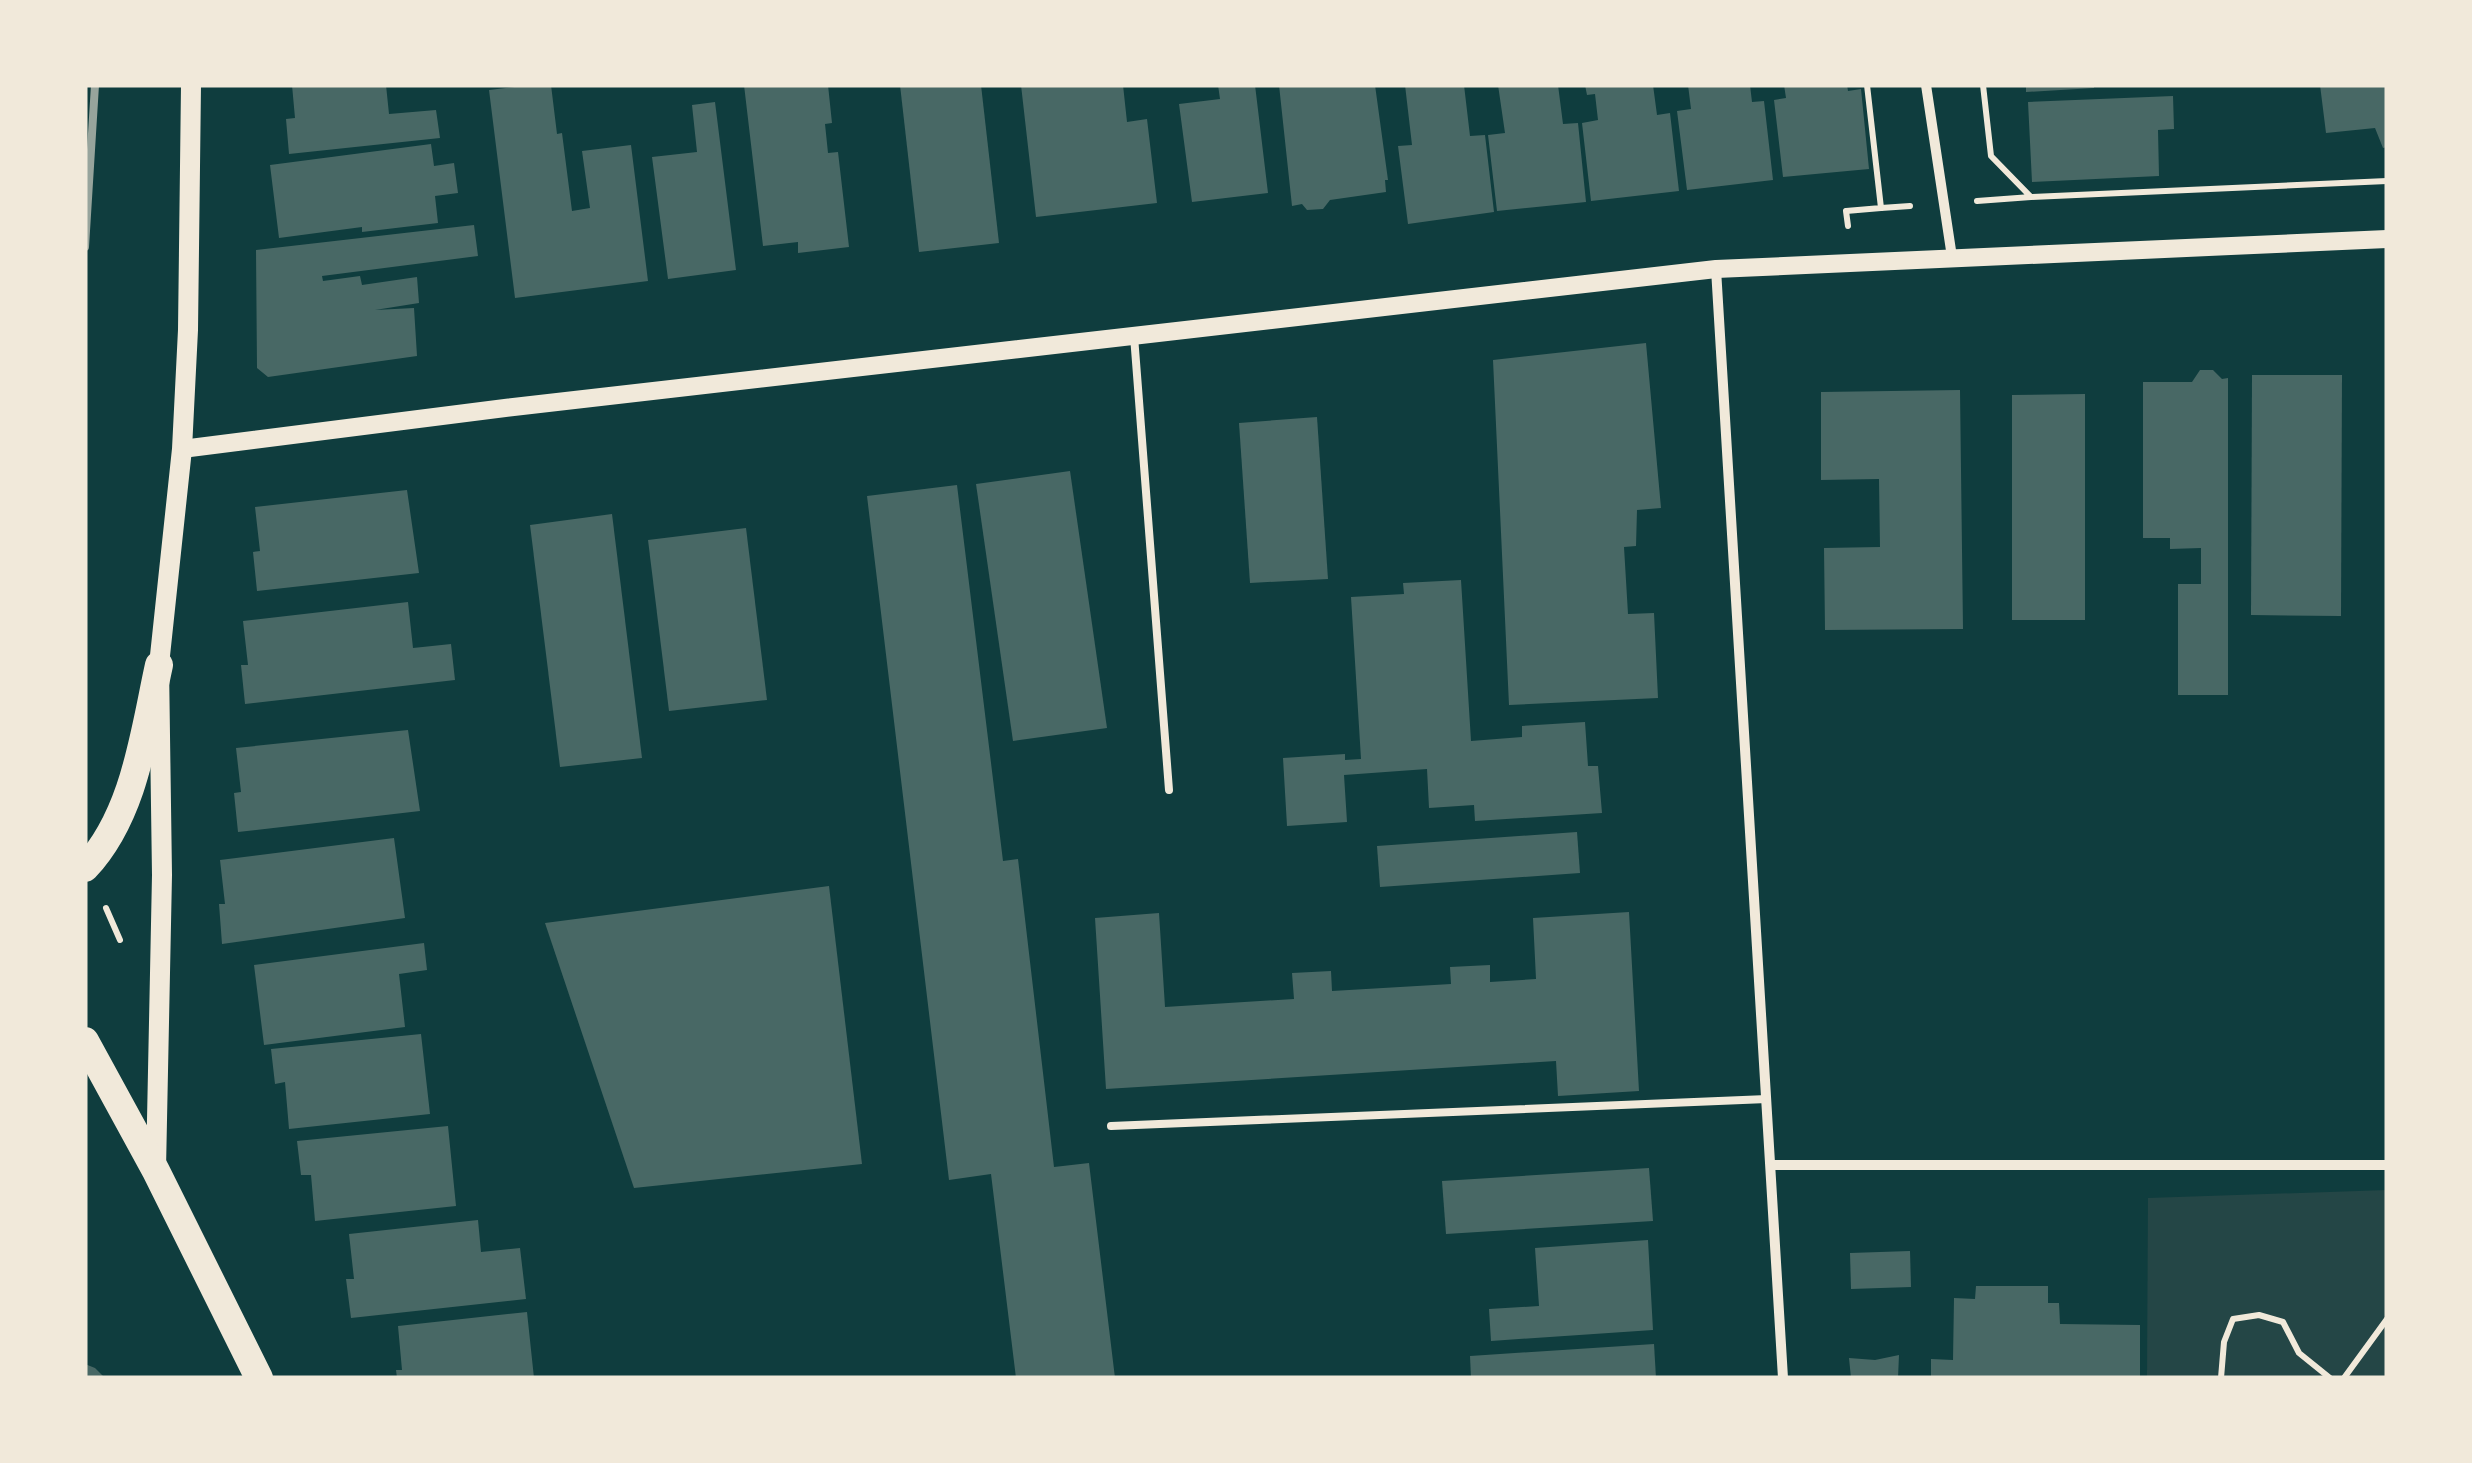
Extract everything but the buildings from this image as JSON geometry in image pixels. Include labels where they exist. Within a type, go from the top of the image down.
[{"type":"highway","points":[[85,868],[101,852],[120,816],[135,770],[159,665]]},
{"type":"highway","points":[[85,1041],[259,1378]]},
{"type":"main road","points":[[156,1172],[162,875],[159,665],[182,449],[188,330],[191,85]]},
{"type":"street","points":[[1926,85],[1952,257]]},
{"type":"street","points":[[182,449],[505,408],[1716,269],[2387,239]]},
{"type":"street","points":[[1716,269],[1783,1378]]},
{"type":"street","points":[[1772,1165],[2387,1165]]},
{"type":"lane","points":[[1134,336],[1169,790]]},
{"type":"lane","points":[[1111,1126],[1767,1099]]},
{"type":"path","points":[[1850,262],[1846,211],[1881,208],[1868,85]]},
{"type":"path","points":[[2032,197],[2387,181]]},
{"type":"path","points":[[2222,1378],[2224,1342],[2233,1319],[2259,1315],[2284,1322],[2299,1353],[2330,1378]]},
{"type":"path","points":[[2344,1378],[2387,1319]]},
{"type":"shaded area","points":[[2387,1190],[2387,1378],[2147,1378],[2148,1198]]},
{"type":"railway","points":[[85,247],[95,85]]}]
